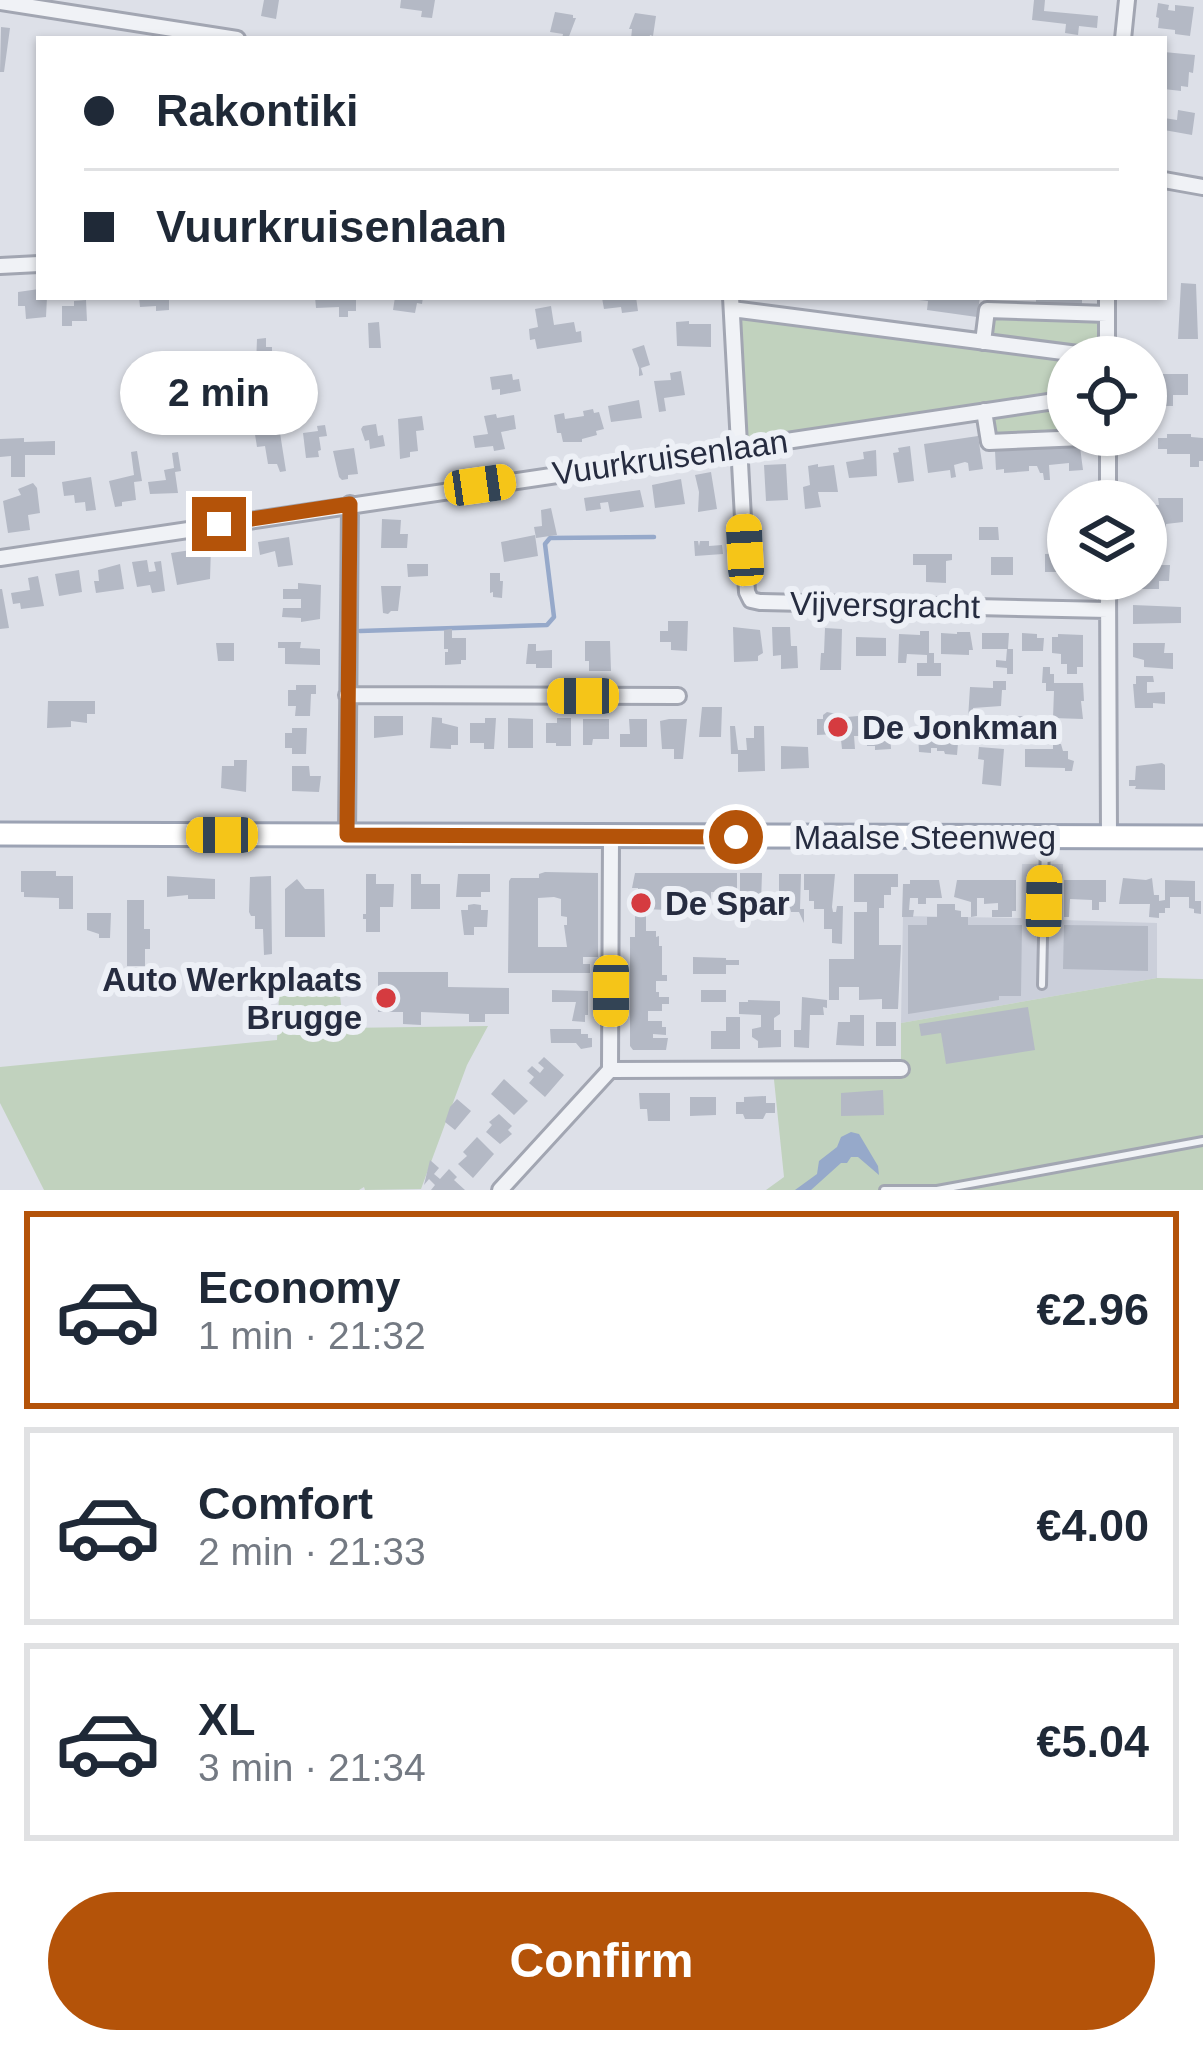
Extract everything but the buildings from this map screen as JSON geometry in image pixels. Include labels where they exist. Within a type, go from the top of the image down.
[{"type":"main road","name":"Maalse Steenweg","points":[[0,834],[1203,837]]},
{"type":"street","points":[[1123,36],[1127,0]]},
{"type":"street","points":[[0,2],[217,36]]},
{"type":"street","points":[[1167,181],[1203,187]]},
{"type":"street","points":[[0,266],[36,264]]},
{"type":"street","points":[[732,303],[1047,350]]},
{"type":"street","name":"Vijversgracht","points":[[732,303],[751,600],[1108,610]]},
{"type":"street","points":[[983,342],[987,310],[1107,305],[1105,336]]},
{"type":"street","name":"Vuurkruisenlaan","points":[[0,558],[1047,401]]},
{"type":"street","points":[[984,411],[989,442],[1047,439]]},
{"type":"street","points":[[347,835],[350,504]]},
{"type":"street","points":[[1108,600],[1109,838]]},
{"type":"street","points":[[347,695],[677,696]]},
{"type":"street","points":[[500,1190],[610,1070],[611,838]]},
{"type":"street","points":[[610,1070],[901,1069]]},
{"type":"lane","points":[[1042,985],[1045,838]]},
{"type":"lane","points":[[884,1190],[937,1190],[1203,1141]]},
{"type":"shaded area","points":[[1022,864],[1063,864],[1063,920],[1157,923],[1157,978],[901,1023],[903,916],[1021,918]]},
{"type":"green space","points":[[741,315],[1047,358],[1047,397],[745,438]]},
{"type":"green space","points":[[996,317],[1098,320],[1101,336],[1047,336],[1047,344],[992,337],[989,322]]},
{"type":"green space","points":[[1047,407],[1047,434],[997,436],[991,417]]},
{"type":"green space","points":[[1157,978],[1203,979],[1203,1190],[766,1190],[784,1177],[773,1070],[901,1068],[901,1023]]},
{"type":"green space","points":[[279,996],[340,996],[344,1028],[488,1026],[467,1065],[421,1189],[44,1190],[0,1103],[0,1067],[277,1040]]},
{"type":"water","points":[[851,1132],[859,1134],[879,1175],[858,1157],[851,1157],[811,1190],[795,1190],[817,1174],[819,1161]]},
{"type":"waterway","points":[[360,631],[547,625],[554,617],[545,544],[550,538],[654,537]]},
{"type":"place","name":"De Jonkman","points":[[838,727]]},
{"type":"place","name":"De Spar","points":[[641,903]]},
{"type":"place","name":"Auto Werkplaats Brugge","points":[[386,998]]},
{"type":"route","points":[[219,524],[350,504],[347,835],[736,837]]}]
